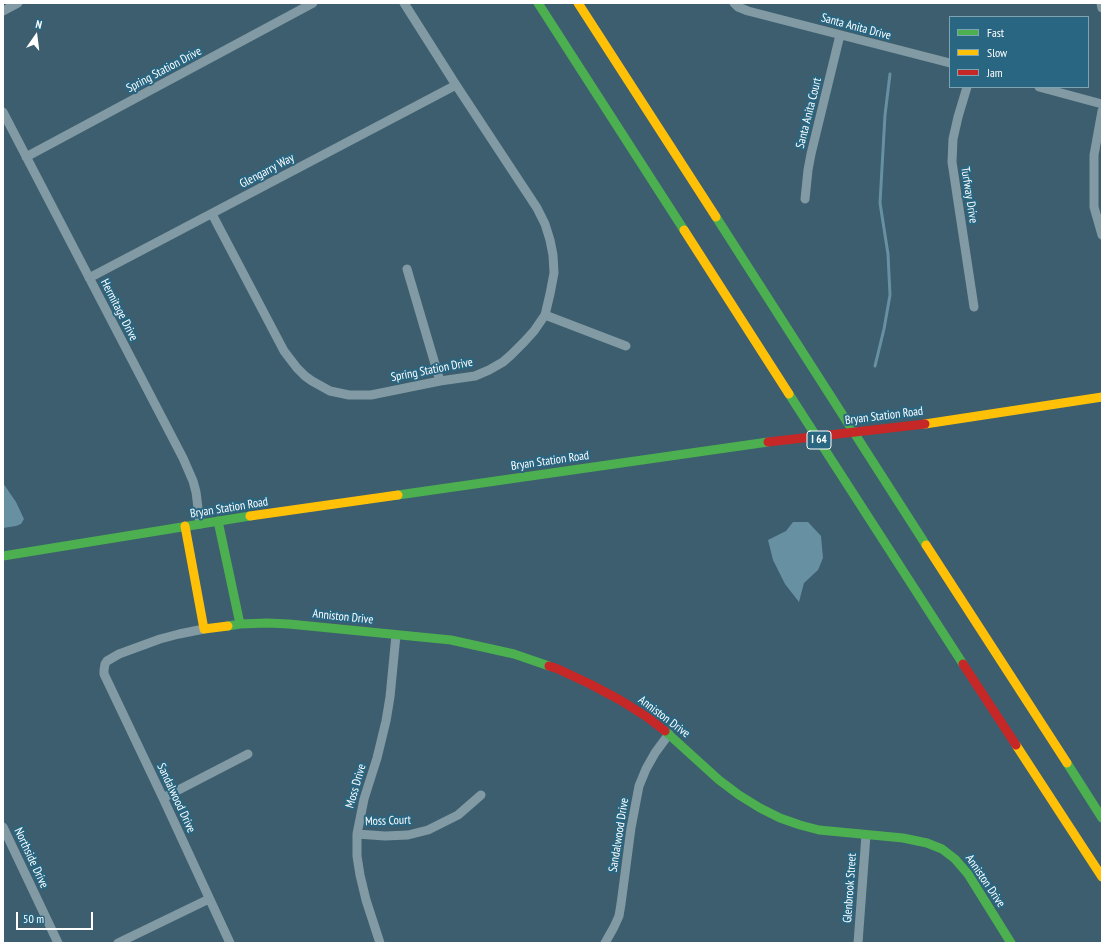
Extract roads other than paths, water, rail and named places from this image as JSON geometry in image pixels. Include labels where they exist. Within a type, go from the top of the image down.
[{"type":"main road","name":"I 64","points":[[538,3],[1102,877]]},
{"type":"main road","points":[[578,3],[1102,818]]},
{"type":"main road","name":"Bryan Station Road","points":[[3,556],[218,521],[768,442],[925,424],[1102,398]]},
{"type":"main road","points":[[218,521],[240,624]]},
{"type":"main road","points":[[185,526],[204,629]]},
{"type":"main road","name":"Anniston Drive","points":[[204,629],[240,624],[296,624],[451,640],[481,646],[558,669],[590,684],[647,717],[669,734],[719,780],[738,795],[780,818],[819,830],[903,838],[927,843],[942,849],[955,859],[968,874],[1011,943]]},
{"type":"street","points":[[3,11],[18,3]]},
{"type":"street","name":"Spring Station Drive","points":[[26,157],[313,3]]},
{"type":"street","name":"Spring Station Drive","points":[[212,214],[284,351],[297,368],[312,381],[330,391],[349,395],[371,395],[440,381],[474,376],[503,362],[524,342],[545,315],[554,273],[553,255],[545,224],[537,208],[404,3]]},
{"type":"street","name":"Santa Anita Drive","points":[[734,3],[748,11],[949,63]]},
{"type":"street","points":[[1101,3],[1102,8]]},
{"type":"street","name":"Santa Anita Court","points":[[805,199],[811,154],[840,35]]},
{"type":"street","name":"Glengarry Way","points":[[89,278],[456,85]]},
{"type":"street","name":"Turfway Drive","points":[[967,88],[953,139],[952,162],[974,307]]},
{"type":"street","points":[[1043,88],[1102,104]]},
{"type":"street","points":[[1102,111],[1094,155],[1094,207],[1102,235]]},
{"type":"street","name":"Hermitage Drive","points":[[3,112],[183,458],[196,492],[200,524]]},
{"type":"street","points":[[406,269],[440,381]]},
{"type":"street","points":[[545,315],[626,346]]},
{"type":"street","name":"Anniston Drive","points":[[105,664],[119,654],[160,639],[204,629]]},
{"type":"street","name":"Moss Drive","points":[[380,943],[366,900],[360,875],[357,856],[357,834],[359,817],[377,758],[386,721],[390,697],[396,635]]},
{"type":"street","name":"Sandalwood Drive","points":[[105,664],[104,674],[230,943]]},
{"type":"street","name":"Sandalwood Drive","points":[[605,943],[614,927],[621,904],[631,828],[640,786],[646,769],[655,753],[669,734]]},
{"type":"street","points":[[163,798],[248,754]]},
{"type":"street","name":"Moss Court","points":[[357,834],[385,836],[408,835],[428,830],[458,815],[481,795]]},
{"type":"street","name":"Northside Drive","points":[[3,827],[58,943]]},
{"type":"street","name":"Glenbrook Street","points":[[858,943],[866,835]]},
{"type":"street","points":[[118,943],[210,900]]},
{"type":"water","points":[[3,483],[16,502],[24,519],[21,524],[3,528]]},
{"type":"water","points":[[793,522],[808,522],[821,536],[823,558],[818,570],[804,583],[799,602],[785,584],[773,560],[768,540],[786,531]]},
{"type":"waterway","points":[[875,366],[890,295],[888,254],[880,203],[885,115],[890,74]]}]
